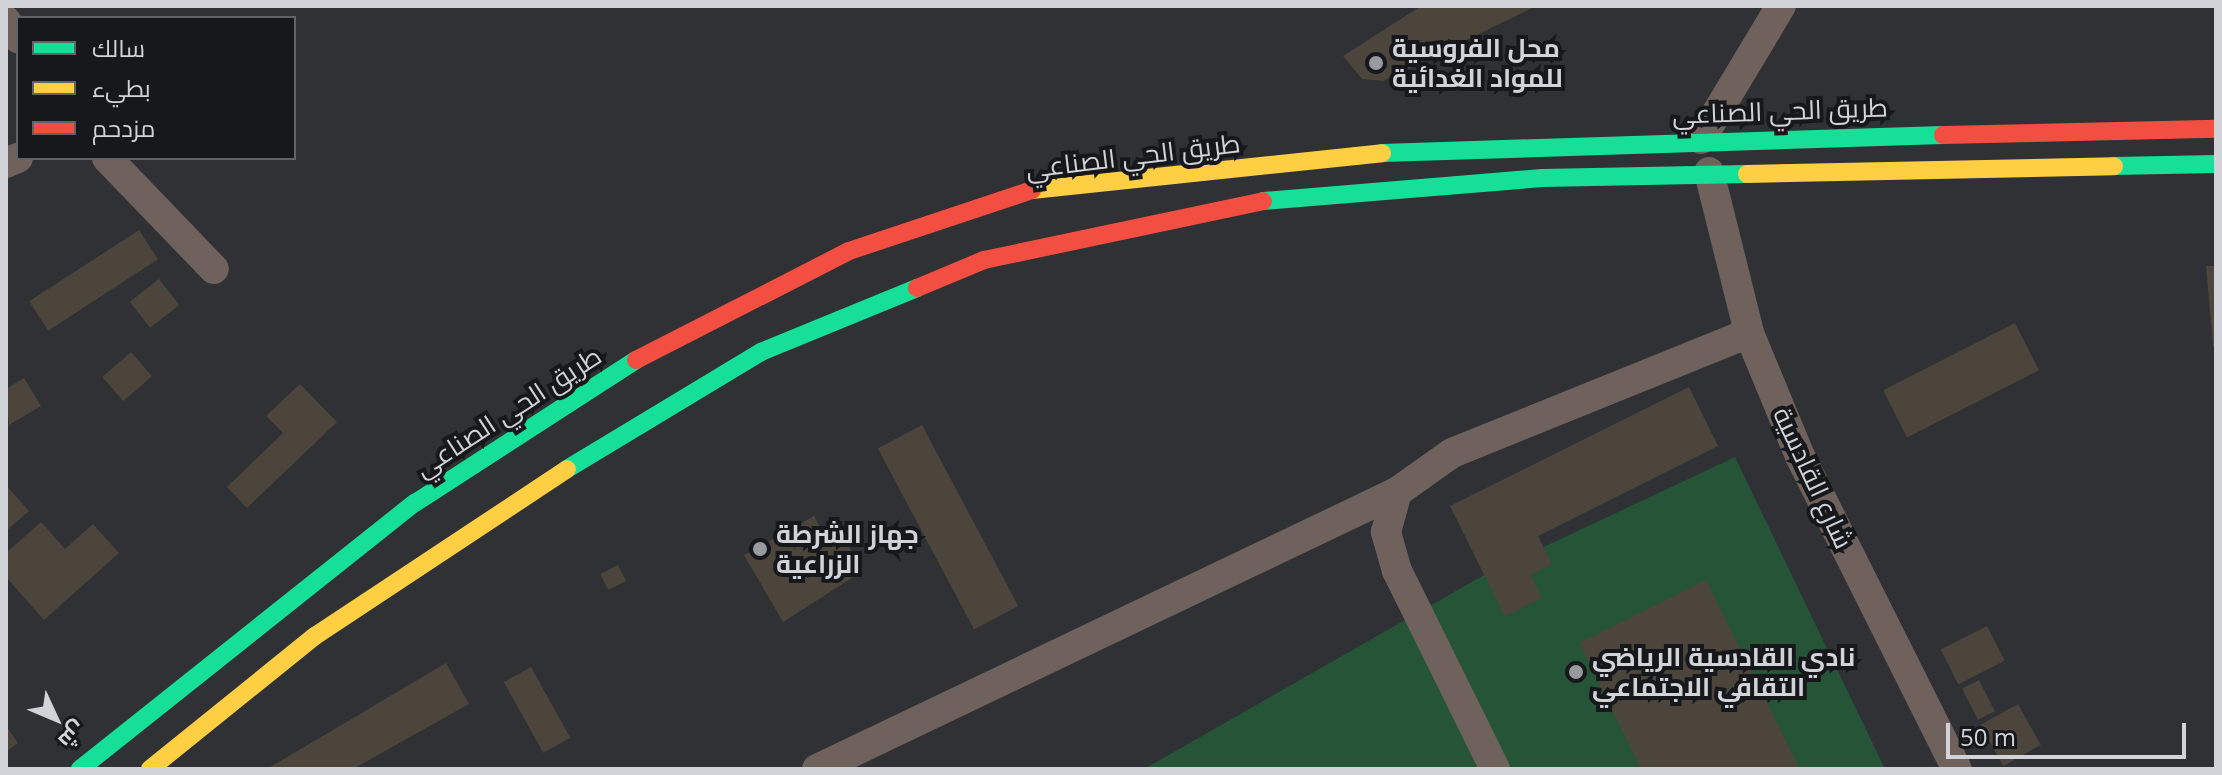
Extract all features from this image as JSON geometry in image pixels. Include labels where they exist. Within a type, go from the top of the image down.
[{"type":"highway","name":"طريق الحي الصناعي","points":[[80,769],[415,503],[676,335],[849,251],[1034,189],[1436,147],[2216,129]]},
{"type":"highway","points":[[150,769],[315,636],[615,437],[761,352],[886,297],[984,260],[1253,202],[1709,172],[2216,164]]},
{"type":"street","points":[[1701,139],[1781,6]]},
{"type":"street","points":[[109,160],[214,269]]},
{"type":"street","name":"شارع القادسية","points":[[1709,172],[1749,333],[1800,456],[1957,769]]},
{"type":"street","points":[[817,769],[1397,492],[1452,453],[1749,333]]},
{"type":"street","points":[[1397,492],[1386,532],[1397,571],[1495,769]]},
{"type":"green space","name":"نادي القادسية الرياضي التقافي الاجتماعي","points":[[1735,457],[1885,769],[1144,769],[1484,575]]},
{"type":"building","points":[[1421,6],[1536,6],[1383,81],[1362,79],[1343,56]]},
{"type":"building","points":[[139,230],[158,259],[48,331],[29,301]]},
{"type":"building","points":[[2206,266],[2216,266],[2216,346],[2213,346]]},
{"type":"building","points":[[159,279],[179,305],[150,328],[130,302]]},
{"type":"building","points":[[2015,323],[2039,370],[1907,437],[1883,390]]},
{"type":"building","points":[[131,352],[152,376],[123,401],[102,377]]},
{"type":"building","points":[[24,378],[41,406],[9,425],[6,389]]},
{"type":"building","points":[[300,384],[337,422],[247,508],[227,487],[283,433],[266,416]]},
{"type":"building","points":[[1689,387],[1718,446],[1538,536],[1552,564],[1531,575],[1542,598],[1505,617],[1450,506]]},
{"type":"building","points":[[922,425],[1018,606],[974,629],[878,448]]},
{"type":"building","points":[[6,485],[29,511],[6,531]]},
{"type":"building","points":[[814,516],[821,529],[835,522],[863,571],[783,622],[744,555]]},
{"type":"building","points":[[41,522],[65,549],[93,524],[119,553],[44,620],[6,577],[6,553]]},
{"type":"building","points":[[618,565],[626,581],[608,590],[600,574]]},
{"type":"building","points":[[1706,580],[1800,769],[1641,769],[1579,643]]},
{"type":"building","points":[[1987,626],[2005,661],[1958,684],[1941,650]]},
{"type":"building","points":[[446,663],[469,704],[353,769],[267,769]]},
{"type":"building","points":[[531,667],[570,738],[543,753],[504,682]]},
{"type":"building","points":[[1979,680],[1995,711],[1978,720],[1962,689]]},
{"type":"building","points":[[2018,704],[2041,745],[2003,766],[1980,725]]},
{"type":"building","points":[[6,726],[18,743],[6,752]]},
{"type":"traffic: fast","points":[[1382,153],[1943,135]]},
{"type":"traffic: fast","points":[[2114,166],[2216,164]]},
{"type":"traffic: fast","points":[[1263,201],[1542,178],[1747,174]]},
{"type":"traffic: fast","points":[[567,469],[761,352],[917,288]]},
{"type":"traffic: fast","points":[[80,769],[415,503],[636,360]]},
{"type":"traffic: slow","points":[[1032,190],[1382,153]]},
{"type":"traffic: slow","points":[[1747,174],[2114,166]]},
{"type":"traffic: slow","points":[[150,769],[315,636],[567,469]]},
{"type":"traffic: jam","points":[[1943,135],[2216,129]]},
{"type":"traffic: jam","points":[[636,360],[849,251],[1032,190]]},
{"type":"traffic: jam","points":[[917,288],[984,260],[1263,201]]},
{"type":"place","name":"محل الفروسية للمواد الغدائية","points":[[1376,63]]},
{"type":"place","name":"جهاز الشرطة الزراعية","points":[[760,549]]},
{"type":"place","name":"نادي القادسية الرياضي التقافي الاجتماعي","points":[[1576,672]]}]
